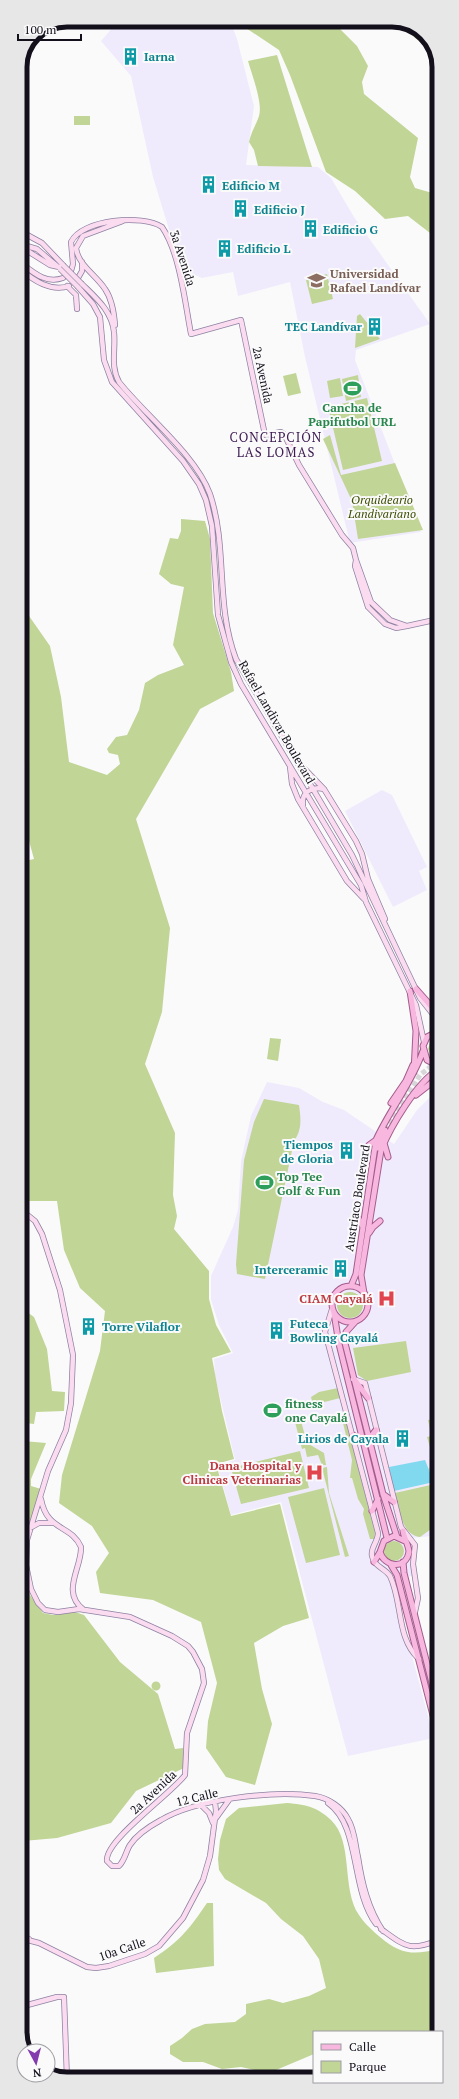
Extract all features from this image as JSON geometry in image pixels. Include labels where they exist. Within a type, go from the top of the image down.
[{"type":"main road","points":[[416,989],[432,1007]]},
{"type":"main road","points":[[410,991],[416,1031],[414,1074]]},
{"type":"main road","points":[[424,1042],[432,1034]]},
{"type":"main road","name":"Austriaco Boulevard","points":[[351,1286],[356,1274],[376,1140],[384,1121],[414,1074],[423,1051],[424,1042]]},
{"type":"main road","points":[[423,1051],[427,1060],[432,1062]]},
{"type":"main road","points":[[391,1103],[410,1073],[415,1056]]},
{"type":"main road","name":"Austriaco Boulevard","points":[[364,1293],[361,1275],[379,1160],[384,1143],[421,1083],[432,1074]]},
{"type":"main road","points":[[410,1100],[432,1082]]},
{"type":"main road","points":[[373,1159],[385,1130]]},
{"type":"main road","points":[[369,1145],[376,1140]]},
{"type":"main road","points":[[384,1143],[388,1157]]},
{"type":"main road","points":[[357,1216],[363,1227]]},
{"type":"main road","points":[[367,1238],[373,1226],[380,1221]]},
{"type":"main road","points":[[387,1538],[339,1344],[333,1311],[332,1301],[336,1293],[343,1288],[351,1286],[364,1293],[367,1300],[367,1310],[364,1315],[349,1327],[345,1337],[353,1379],[383,1494],[397,1537]]},
{"type":"main road","points":[[333,1311],[342,1320],[349,1322],[356,1321]]},
{"type":"main road","points":[[353,1379],[368,1398]]},
{"type":"main road","points":[[369,1439],[376,1430]]},
{"type":"main road","points":[[352,1435],[363,1441]]},
{"type":"main road","points":[[383,1494],[394,1502]]},
{"type":"main road","points":[[372,1511],[378,1499]]},
{"type":"main road","points":[[391,1565],[397,1565],[403,1562],[409,1553],[403,1531]]},
{"type":"main road","points":[[374,1562],[380,1552],[382,1544],[387,1538],[397,1537],[405,1541]]},
{"type":"main road","points":[[380,1552],[383,1559],[391,1565],[397,1575],[432,1711]]},
{"type":"main road","points":[[403,1562],[432,1683]]},
{"type":"street","name":"3a Avenida","points":[[112,223],[123,221],[157,224],[165,232],[180,275],[191,334],[240,320]]},
{"type":"street","points":[[112,223],[86,234],[80,239],[76,248],[82,262],[102,285],[109,296],[113,309],[114,333]]},
{"type":"street","points":[[71,271],[73,264],[70,245],[72,239],[85,230],[112,223]]},
{"type":"street","name":"Rafael Landivar Boulevard","points":[[27,235],[42,243],[61,267]]},
{"type":"street","name":"Rafael Landivar Boulevard","points":[[27,246],[37,250],[61,267],[104,308],[111,320],[114,333],[114,359],[119,382],[192,464],[208,490],[219,536],[222,603],[229,642],[242,670],[352,855],[416,989],[425,1005],[432,1014]]},
{"type":"street","points":[[27,250],[61,267]]},
{"type":"street","points":[[78,278],[82,271],[82,262]]},
{"type":"street","points":[[27,269],[38,276],[49,280],[63,278]]},
{"type":"street","points":[[27,271],[40,284],[60,288],[68,286],[76,295],[77,309]]},
{"type":"street","name":"Rafael Landivar Boulevard","points":[[80,285],[93,304],[100,318],[104,360],[112,382],[183,461],[199,484],[206,500],[213,537],[218,615],[227,651],[241,684],[360,885],[366,902],[418,1010],[424,1042]]},
{"type":"street","name":"2a Avenida","points":[[240,320],[265,435],[281,432],[284,434],[299,465],[342,535],[354,548],[356,560]]},
{"type":"street","points":[[356,560],[371,602],[383,615],[399,624],[407,626]]},
{"type":"street","points":[[356,560],[355,566],[364,597],[372,612],[385,624],[396,628],[432,621]]},
{"type":"street","points":[[296,761],[324,789],[361,850],[367,876],[383,912],[387,927]]},
{"type":"street","points":[[290,765],[292,784],[298,799],[304,805],[346,881],[366,902]]},
{"type":"street","points":[[304,805],[303,798],[306,792],[316,788],[324,789]]},
{"type":"street","points":[[27,1215],[35,1221],[42,1234],[60,1290],[73,1348],[71,1403],[66,1430],[48,1472],[30,1528],[27,1548]]},
{"type":"street","points":[[333,1311],[325,1332],[378,1537],[372,1553],[374,1562],[390,1577],[408,1647],[419,1659]]},
{"type":"street","points":[[353,1379],[365,1383],[394,1502],[403,1531],[415,1545],[413,1564],[418,1598],[414,1612]]},
{"type":"street","points":[[41,1497],[44,1510],[53,1523],[71,1534],[81,1547],[73,1581],[76,1600],[78,1605],[85,1611]]},
{"type":"street","points":[[30,1528],[40,1522],[53,1523]]},
{"type":"street","points":[[27,1568],[36,1600],[43,1609],[50,1612],[72,1609],[85,1611]]},
{"type":"street","points":[[72,1609],[76,1600]]},
{"type":"street","name":"2a Avenida","points":[[85,1611],[130,1617],[172,1636],[187,1645],[193,1652],[201,1665],[204,1675],[203,1691],[192,1716],[187,1733],[185,1775],[118,1840],[107,1857],[108,1862],[112,1866]]},
{"type":"street","name":"12 Calle","points":[[112,1866],[121,1865],[130,1845],[143,1832],[175,1813],[201,1805],[230,1800],[286,1795],[322,1798],[335,1804],[348,1819],[369,1905],[383,1931],[397,1942],[408,1946],[424,1946],[432,1943]]},
{"type":"street","points":[[214,1823],[230,1800]]},
{"type":"street","name":"10a Calle","points":[[27,1938],[87,1967],[95,1968],[108,1966],[153,1950],[166,1940],[182,1921],[201,1885],[210,1856],[216,1811],[214,1802]]},
{"type":"street","points":[[201,1805],[209,1812],[214,1823]]},
{"type":"street","points":[[27,2005],[57,1997],[64,1997],[67,2072]]},
{"type":"shaded area","name":"Universidad Rafael Landívar","points":[[113,27],[233,27],[254,106],[246,165],[318,167],[331,178],[354,217],[430,324],[356,350],[355,360],[421,532],[350,543],[305,357],[290,282],[238,296],[233,272],[202,278],[181,269],[153,177],[131,76],[101,41]]},
{"type":"shaded area","points":[[382,790],[392,795],[427,867],[419,871],[427,890],[393,907],[345,811]]},
{"type":"shaded area","points":[[267,1082],[299,1088],[323,1102],[344,1110],[394,1144],[417,1110],[432,1095],[432,1536],[412,1538],[416,1547],[417,1557],[413,1576],[391,1578],[432,1731],[432,1738],[348,1756],[281,1502],[231,1515],[217,1465],[235,1460],[215,1376],[214,1359],[233,1353],[219,1325],[211,1300],[211,1276],[233,1227],[238,1210],[241,1161],[251,1116]]},
{"type":"green space","points":[[244,27],[338,27],[357,46],[368,66],[362,82],[364,94],[418,138],[410,177],[415,188],[432,193],[432,233],[408,216],[385,219],[355,191],[326,172],[290,75],[279,50]]},
{"type":"green space","points":[[404,29],[418,37],[426,47]]},
{"type":"green space","points":[[277,55],[312,167],[258,166],[254,150],[249,142],[259,116],[260,104],[248,61]]},
{"type":"green space","points":[[74,116],[90,116],[90,125],[74,125]]},
{"type":"green space","points":[[327,274],[333,299],[312,304],[306,280]]},
{"type":"green space","points":[[360,314],[380,339],[355,348],[357,316]]},
{"type":"green space","points":[[296,373],[301,393],[288,396],[283,376]]},
{"type":"green space","name":"Cancha de Papifutbol URL","points":[[358,375],[361,397],[346,401],[342,379]]},
{"type":"green space","points":[[340,378],[343,396],[330,398],[327,381]]},
{"type":"green space","points":[[367,398],[382,461],[343,470],[328,407]]},
{"type":"green space","name":"Orquideario Landivariano","points":[[330,435],[341,475],[395,463],[423,530],[358,539],[352,501],[323,439]]},
{"type":"green space","points":[[181,519],[205,521],[210,539],[213,613],[231,672],[234,691],[200,709],[136,819],[170,928],[162,1012],[145,1064],[175,1133],[173,1195],[177,1216],[174,1229],[209,1271],[209,1299],[216,1325],[231,1352],[212,1358],[222,1411],[234,1459],[216,1464],[231,1516],[280,1504],[309,1618],[283,1626],[254,1643],[262,1689],[272,1724],[255,1785],[226,1777],[206,1748],[208,1721],[217,1683],[201,1622],[153,1600],[100,1593],[96,1572],[109,1553],[92,1526],[59,1503],[62,1475],[100,1351],[105,1311],[80,1288],[64,1250],[57,1201],[27,1201],[27,860],[34,859],[27,834],[27,613],[50,646],[61,697],[69,762],[107,775],[120,764],[118,755],[109,753],[107,749],[116,737],[127,735],[139,710],[145,683],[158,675],[184,665],[173,645],[184,587],[171,584],[159,574],[170,538],[178,539],[181,531]]},
{"type":"green space","points":[[270,1038],[281,1039],[278,1061],[267,1059]]},
{"type":"green space","points":[[432,1040],[432,1057],[428,1049]]},
{"type":"green space","name":"Top Tee Golf & Fun","points":[[264,1099],[299,1105],[300,1120],[300,1128],[294,1141],[265,1279],[237,1274],[236,1264],[244,1160],[254,1122]]},
{"type":"green space","points":[[350,1292],[359,1296],[363,1305],[359,1314],[350,1318],[341,1314],[337,1305],[341,1296]]},
{"type":"green space","points":[[27,1312],[34,1317],[47,1349],[52,1391],[65,1392],[64,1411],[36,1412],[34,1424],[27,1423]]},
{"type":"green space","points":[[406,1341],[411,1372],[367,1381],[358,1375],[353,1348]]},
{"type":"green space","points":[[338,1388],[340,1398],[313,1405],[311,1397],[319,1392]]},
{"type":"green space","points":[[345,1418],[375,1533],[374,1539],[370,1539],[363,1514],[364,1509],[358,1499],[352,1478],[350,1478],[352,1460],[342,1419]]},
{"type":"green space","points":[[432,1419],[432,1434],[431,1434],[428,1420]]},
{"type":"green space","points":[[301,1421],[307,1443],[324,1453],[326,1465],[322,1465],[318,1455],[307,1457],[305,1448],[302,1449],[295,1422]]},
{"type":"green space","points":[[432,1436],[432,1454],[427,1437]]},
{"type":"green space","points":[[27,1441],[46,1443],[31,1479],[31,1486],[41,1489],[27,1536]]},
{"type":"green space","points":[[300,1451],[309,1488],[241,1504],[231,1468]]},
{"type":"green space","points":[[432,1464],[432,1474],[429,1469]]},
{"type":"green space","points":[[327,1467],[329,1493],[349,1556],[345,1557],[322,1468]]},
{"type":"green space","points":[[432,1485],[432,1528],[420,1537],[409,1532],[402,1520],[395,1493]]},
{"type":"green space","points":[[324,1488],[340,1555],[306,1563],[288,1497]]},
{"type":"green space","points":[[394,1541],[401,1544],[404,1551],[401,1558],[394,1561],[387,1558],[384,1551],[387,1544]]},
{"type":"green space","points":[[27,1583],[30,1595],[43,1613],[53,1615],[75,1612],[84,1615],[120,1662],[158,1694],[175,1749],[183,1748],[184,1768],[136,1791],[111,1823],[57,1838],[27,1841]]},
{"type":"green space","points":[[156,1681],[161,1686],[156,1691],[151,1686]]},
{"type":"green space","points":[[287,1803],[315,1809],[326,1815],[331,1820],[338,1829],[343,1840],[350,1892],[361,1918],[380,1937],[401,1950],[415,1953],[432,1950],[432,2031],[313,2031],[313,2054],[271,2072],[241,2067],[222,2069],[203,2062],[183,2062],[170,2054],[170,2046],[192,2029],[205,2024],[235,2022],[246,2014],[246,2004],[269,1999],[283,2003],[309,1996],[326,1988],[319,1959],[303,1936],[281,1919],[266,1903],[225,1879],[219,1870],[218,1859],[220,1840],[226,1819],[239,1808]]},
{"type":"green space","points":[[207,1903],[213,1903],[214,1966],[156,1973],[154,1958],[171,1946],[184,1934]]},
{"type":"water","points":[[425,1460],[432,1477],[432,1482],[394,1491],[389,1467]]},
{"type":"tunnel","points":[[385,1130],[420,1075],[432,1066]]},
{"type":"place","name":"Iarna","points":[[131,56]]},
{"type":"place","name":"Edificio M","points":[[209,185]]},
{"type":"place","name":"Edificio J","points":[[241,209]]},
{"type":"place","name":"Edificio G","points":[[310,229]]},
{"type":"place","name":"Edificio L","points":[[224,248]]},
{"type":"place","name":"Universidad Rafael Landívar","points":[[317,280]]},
{"type":"place","name":"TEC Landívar","points":[[375,326]]},
{"type":"place","name":"Cancha de Papifutbol URL","points":[[352,388]]},
{"type":"place","name":"Tiempos de Gloria","points":[[346,1151]]},
{"type":"place","name":"Top Tee Golf & Fun","points":[[264,1183]]},
{"type":"place","name":"Interceramic","points":[[341,1269]]},
{"type":"place","name":"CIAM Cayalá","points":[[386,1298]]},
{"type":"place","name":"Torre Vilaflor","points":[[89,1326]]},
{"type":"place","name":"Futeca Bowling Cayalá","points":[[277,1330]]},
{"type":"place","name":"fitness one Cayalá","points":[[272,1410]]},
{"type":"place","name":"Lirios de Cayala","points":[[402,1438]]},
{"type":"place","name":"Dana Hospital y Clinicas Veterinarias","points":[[314,1472]]},
{"type":"district","name":"CONCEPCIÓN LAS LOMAS","points":[[276,444]]}]
